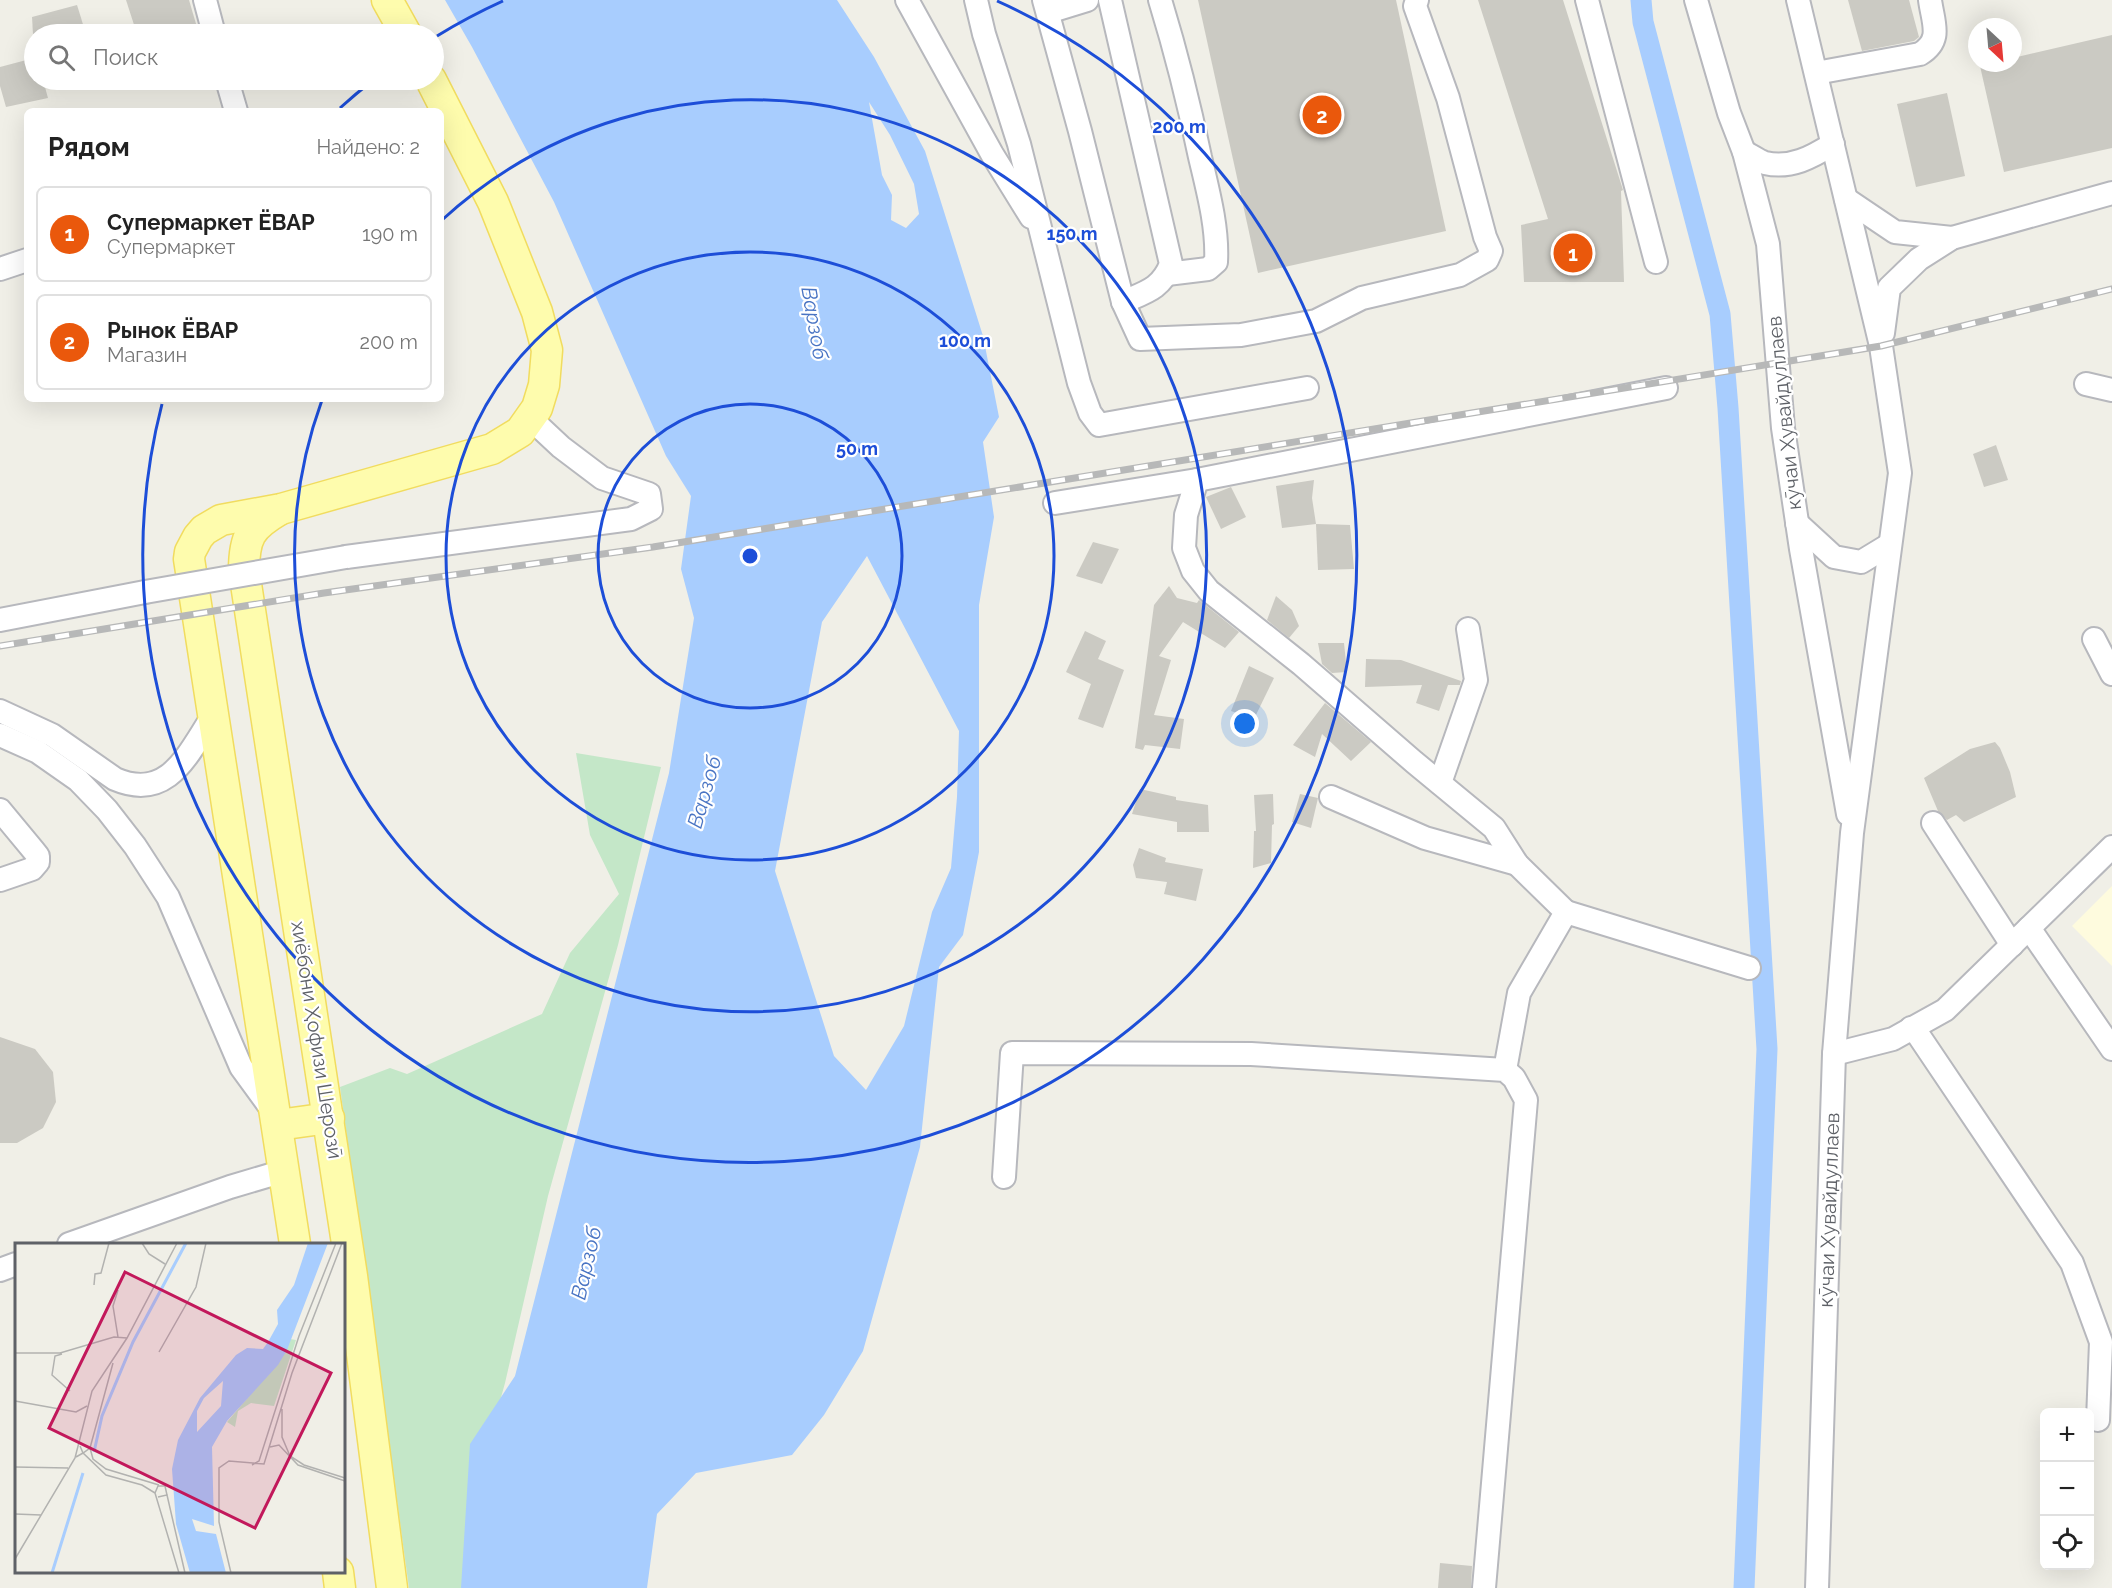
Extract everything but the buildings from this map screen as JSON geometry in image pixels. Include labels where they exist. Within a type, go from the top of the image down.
[{"type":"main road","points":[[387,0],[400,24]]},
{"type":"main road","name":"хиёбони Ҳофизи Шерозӣ","points":[[295,1243],[190,568],[190,552],[204,530],[221,520],[281,509],[492,449],[520,432],[537,408],[544,385],[547,350],[537,312],[493,202],[444,116]]},
{"type":"main road","name":"хиёбони Ҳофизи Шерозӣ","points":[[281,509],[260,521],[253,528],[245,548],[244,571],[329,1118],[368,1392],[392,1588]]},
{"type":"main road","points":[[277,1120],[329,1118]]},
{"type":"main road","points":[[338,1573],[340,1588]]},
{"type":"street","points":[[205,0],[211,24]]},
{"type":"street","points":[[907,0],[992,154],[1043,236]]},
{"type":"street","points":[[976,0],[984,34],[1019,144],[1079,383],[1090,413],[1100,425],[1306,388]]},
{"type":"street","points":[[1087,0],[1046,6],[1123,302],[1140,339],[1241,335],[1316,321],[1362,298],[1460,275],[1487,260],[1491,251],[1485,237],[1448,98],[1415,6],[1417,0]]},
{"type":"street","points":[[1110,0],[1170,264],[1167,274],[1157,287],[1123,302]]},
{"type":"street","points":[[1160,0],[1191,113],[1207,185],[1217,248],[1216,262],[1208,269],[1167,274]]},
{"type":"street","points":[[1587,0],[1656,262]]},
{"type":"street","name":"кӯчаи Хувайдуллаев","points":[[1696,0],[1729,113],[1744,152],[1768,244],[1783,428],[1797,523],[1852,833]]},
{"type":"street","name":"кӯчаи Хувайдуллаев","points":[[1798,0],[1881,346],[1900,473],[1852,833],[1834,1054],[1816,1588]]},
{"type":"street","points":[[1816,74],[1920,54],[1931,47],[1935,37],[1930,0]]},
{"type":"street","points":[[230,90],[235,108]]},
{"type":"street","points":[[1744,152],[1764,163],[1788,165],[1813,156],[1833,144]]},
{"type":"street","points":[[1881,346],[1889,288],[1919,259],[1952,238],[2112,193]]},
{"type":"street","points":[[1846,199],[1895,232],[1952,238]]},
{"type":"street","points":[[0,269],[24,261]]},
{"type":"street","points":[[2086,384],[2112,390]]},
{"type":"street","points":[[1055,503],[1197,480],[1666,388]]},
{"type":"street","points":[[0,620],[346,557],[630,519],[651,509],[649,494],[602,478],[561,447],[530,418]]},
{"type":"street","points":[[1197,480],[1186,515],[1184,548],[1193,571],[1209,591],[1301,664],[1494,828],[1517,864],[1566,912],[1749,968]]},
{"type":"street","points":[[1797,523],[1834,557],[1862,562],[1889,545]]},
{"type":"street","points":[[1440,783],[1476,680],[1468,629]]},
{"type":"street","points":[[2094,639],[2112,674]]},
{"type":"street","points":[[0,711],[52,735],[115,779],[141,786],[159,782],[173,773],[213,716]]},
{"type":"street","points":[[0,735],[38,752],[78,780],[107,810],[142,856],[168,897],[241,1067],[277,1120]]},
{"type":"street","points":[[1331,798],[1425,838],[1517,864]]},
{"type":"street","points":[[0,880],[32,869],[38,862],[38,856],[2,816]]},
{"type":"street","points":[[1934,823],[2012,945]]},
{"type":"street","points":[[1834,1054],[1893,1039],[1946,1010],[2112,847]]},
{"type":"street","points":[[1505,1070],[1520,993],[1566,912]]},
{"type":"street","points":[[2029,928],[2112,1049]]},
{"type":"street","points":[[1911,1028],[1919,1036],[2072,1263],[2101,1342],[2098,1420]]},
{"type":"street","points":[[1004,1177],[1012,1053],[1251,1054],[1505,1070],[1514,1078],[1526,1100],[1484,1588]]},
{"type":"street","points":[[75,1243],[230,1187],[284,1171]]},
{"type":"street","points":[[0,1269],[15,1264]]},
{"type":"shaded area","points":[[2112,886],[2112,966],[2072,926]]},
{"type":"green space","points":[[576,753],[661,767],[618,945],[548,1196],[505,1383],[482,1466],[476,1588],[409,1588],[340,1087],[390,1068],[407,1074],[542,1014],[570,953],[619,894],[590,835]]},
{"type":"water","name":"Варзоб","points":[[445,0],[837,0],[874,57],[925,151],[983,336],[999,417],[983,442],[994,517],[979,605],[979,852],[963,935],[939,967],[920,1147],[863,1351],[824,1415],[792,1455],[696,1473],[657,1514],[647,1588],[461,1588],[470,1444],[515,1376],[669,773],[694,618],[681,569],[691,496],[666,456],[554,202]],"holes":[[[869,102],[890,135],[914,184],[919,214],[906,228],[891,220],[892,195],[882,175]],[[867,556],[959,731],[957,797],[951,868],[932,912],[904,1026],[866,1090],[834,1056],[775,871],[822,622]]]},
{"type":"waterway","points":[[1641,0],[1643,22],[1720,314],[1728,408],[1767,1049],[1744,1588]]},
{"type":"railway","points":[[0,646],[324,593],[653,547],[1881,346],[2112,289]]},
{"type":"place","name":"Рынок ЁВАР","points":[[1322,115]]},
{"type":"place","name":"Супермаркет ЁВАР","points":[[1573,253]]}]
